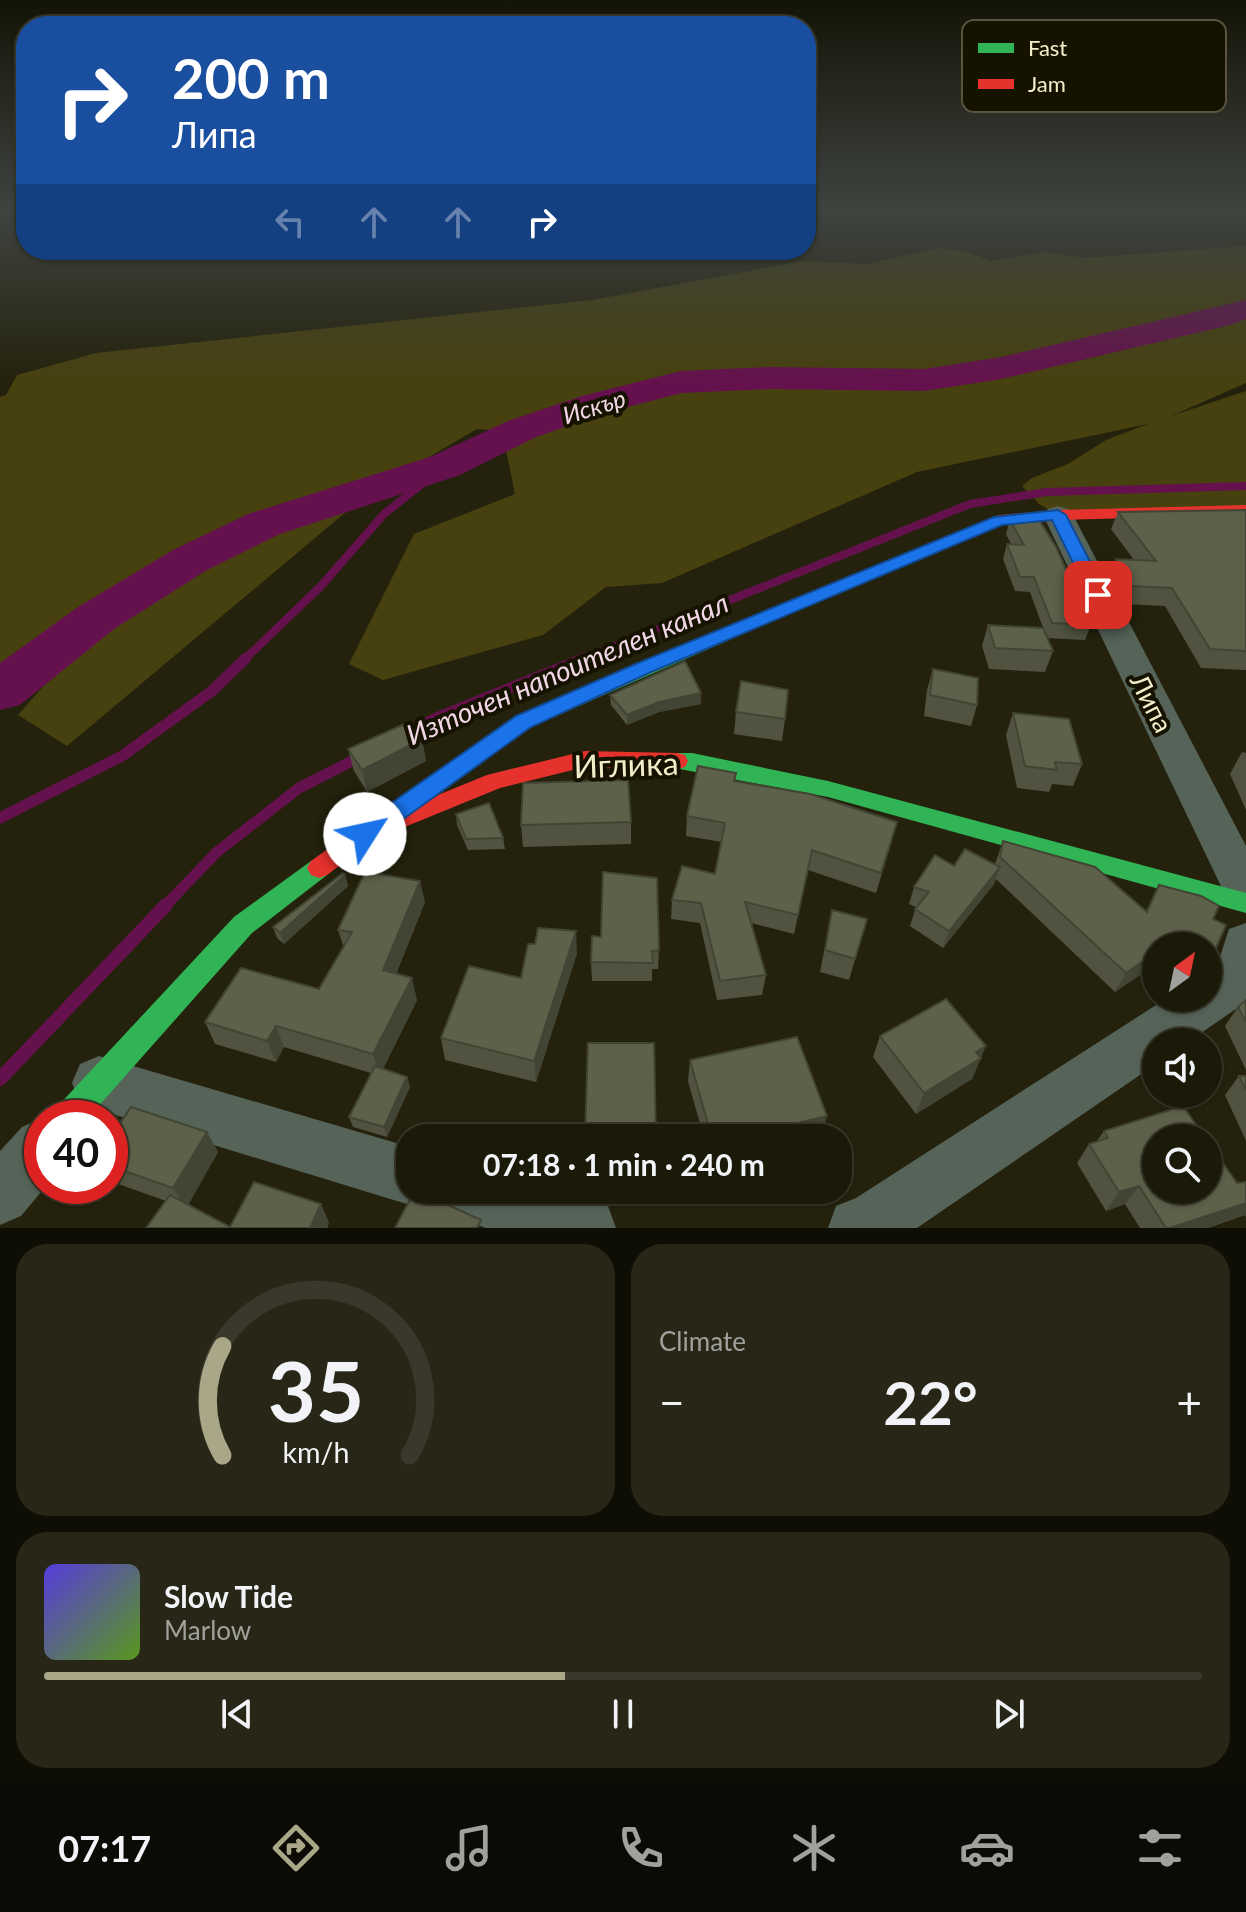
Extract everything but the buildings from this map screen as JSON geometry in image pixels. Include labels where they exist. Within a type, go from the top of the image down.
[{"type":"street","points":[[365,834],[524,722],[550,709],[999,520],[1058,515],[1246,510]]},
{"type":"street","name":"Липа","points":[[1058,515],[1246,891]]},
{"type":"street","name":"Иглика","points":[[84,1100],[243,925],[365,834],[495,781],[585,759],[692,761],[828,789],[1246,903]]},
{"type":"street","points":[[858,1228],[877,1219],[1239,979],[1246,944]]},
{"type":"street","points":[[128,1111],[396,1173]]},
{"type":"street","points":[[0,1195],[24,1168]]},
{"type":"street","points":[[505,1204],[586,1228]]},
{"type":"shaded area","points":[[763,268],[1246,268],[1246,383],[1171,416],[1246,391],[1246,510],[1058,515],[1039,504],[1022,486],[1032,478],[1068,464],[1106,440],[1148,424],[917,472],[662,583],[606,587],[543,635],[383,680],[349,664],[414,534],[515,494],[502,431],[477,429],[371,491],[67,746],[18,715],[95,627],[75,623],[0,667],[0,397],[6,395],[17,375],[96,353],[592,300]]},
{"type":"shaded area","points":[[96,618],[0,709],[0,680]]},
{"type":"waterway","name":"Искър","points":[[0,691],[96,618],[190,560],[264,524],[445,466],[522,429],[595,404],[681,382],[770,378],[924,380],[1001,368],[1219,318],[1246,309]]},
{"type":"waterway","name":"Искър","points":[[440,470],[445,466]]},
{"type":"waterway","points":[[244,660],[321,586],[384,514],[442,468]]},
{"type":"waterway","name":"Източен напоителен канал","points":[[585,658],[970,504],[1047,492],[1246,486]]},
{"type":"waterway","points":[[0,818],[122,756],[212,691],[246,658]]},
{"type":"waterway","name":"Източен напоителен канал","points":[[404,735],[436,718],[585,658]]},
{"type":"waterway","name":"Източен напоителен канал","points":[[580,660],[585,658]]},
{"type":"waterway","name":"Източен напоителен канал","points":[[164,907],[217,852],[299,788],[362,756]]},
{"type":"waterway","name":"Източен напоителен канал","points":[[0,1079],[166,905]]},
{"type":"traffic: fast","points":[[426,791],[524,722],[791,606]]},
{"type":"traffic: fast","points":[[677,761],[692,761],[828,789],[1246,903]]},
{"type":"traffic: fast","points":[[84,1100],[243,925],[319,868]]},
{"type":"traffic: jam","points":[[791,606],[999,520],[1058,515],[1246,510]]},
{"type":"traffic: jam","points":[[319,868],[365,834],[495,781],[585,759],[677,761]]},
{"type":"route","points":[[365,834],[524,722],[645,667],[999,520],[1058,515],[1098,595]]}]
